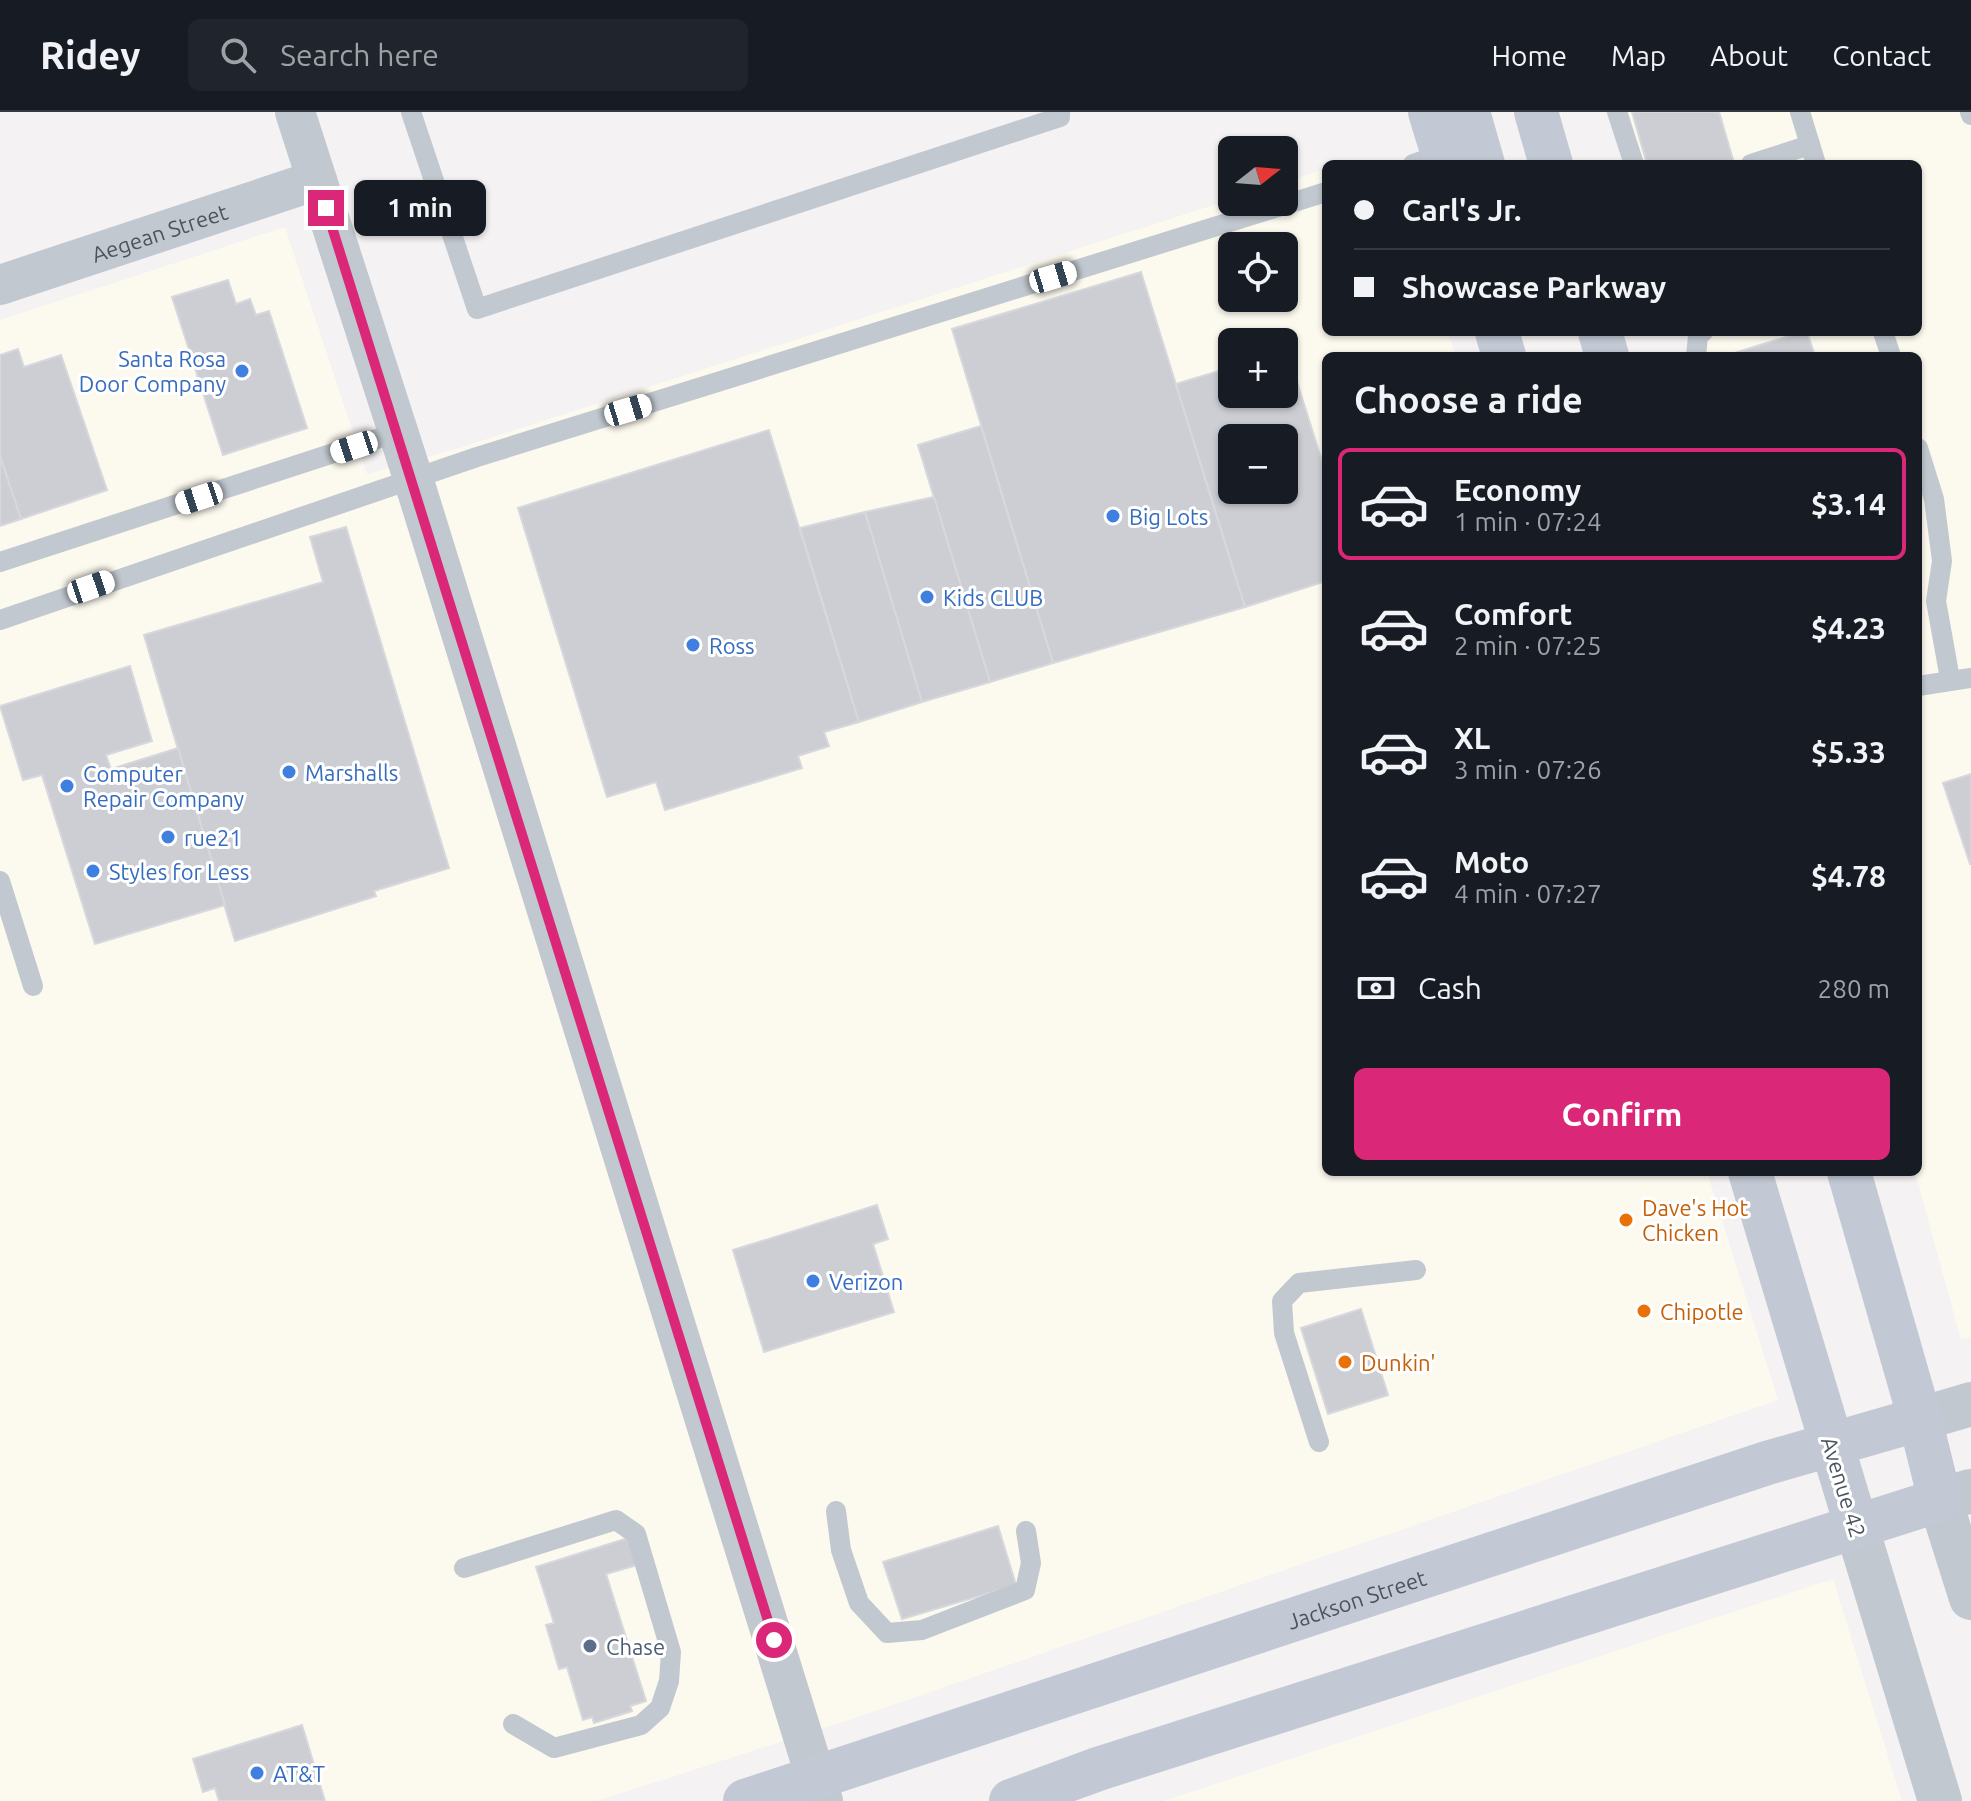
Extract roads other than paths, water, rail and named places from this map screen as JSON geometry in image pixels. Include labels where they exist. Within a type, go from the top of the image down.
[{"type":"main road","points":[[1430,112],[1446,160]]},
{"type":"main road","points":[[1446,160],[1468,112]]},
{"type":"main road","points":[[1536,112],[1550,160]]},
{"type":"main road","name":"Avenue 42","points":[[1751,1176],[1856,1525]]},
{"type":"main road","points":[[1011,1801],[1098,1769],[1955,1495],[1920,1419],[1850,1176]]},
{"type":"main road","name":"Jackson Street","points":[[745,1801],[820,1789],[1767,1463],[1920,1419]]},
{"type":"street","points":[[295,112],[413,478],[820,1789]]},
{"type":"street","name":"Aegean Street","points":[[0,285],[317,180]]},
{"type":"street","name":"Jackson Street","points":[[1920,1419],[1971,1404]]},
{"type":"street","points":[[1955,1495],[1971,1598]]},
{"type":"street","name":"Avenue 42","points":[[1856,1525],[1940,1801]]},
{"type":"lane","points":[[411,112],[477,309],[1060,117],[1060,112]]},
{"type":"lane","points":[[1617,112],[1633,160]]},
{"type":"lane","points":[[1776,160],[1813,154],[1800,112]]},
{"type":"lane","points":[[0,620],[413,478],[1322,193]]},
{"type":"lane","points":[[0,562],[398,432]]},
{"type":"lane","points":[[1922,685],[1961,679],[1936,601],[1942,561],[1923,488]]},
{"type":"lane","points":[[0,881],[33,986]]},
{"type":"lane","points":[[1319,1442],[1284,1333],[1282,1301],[1299,1283],[1416,1270]]},
{"type":"lane","points":[[836,1511],[841,1550],[859,1603],[887,1633],[922,1630],[1025,1590],[1031,1563],[1026,1531]]},
{"type":"lane","points":[[464,1568],[616,1520],[636,1534],[671,1652],[669,1681],[660,1708],[641,1725],[554,1748],[513,1724]]},
{"type":"place","name":"Santa Rosa Door Company","points":[[242,371]]},
{"type":"place","name":"Big Lots","points":[[1113,516]]},
{"type":"place","name":"Kids CLUB","points":[[927,597]]},
{"type":"place","name":"Ross","points":[[693,645]]},
{"type":"place","name":"Marshalls","points":[[289,772]]},
{"type":"place","name":"Computer Repair Company","points":[[67,786]]},
{"type":"place","name":"rue21","points":[[168,837]]},
{"type":"place","name":"Styles for Less","points":[[93,871]]},
{"type":"place","name":"Dave's Hot Chicken","points":[[1626,1220]]},
{"type":"place","name":"Verizon","points":[[813,1281]]},
{"type":"place","name":"Chipotle","points":[[1644,1311]]},
{"type":"place","name":"Dunkin'","points":[[1345,1362]]},
{"type":"place","name":"Chase","points":[[590,1646]]},
{"type":"place","name":"AT&T","points":[[257,1773]]}]
